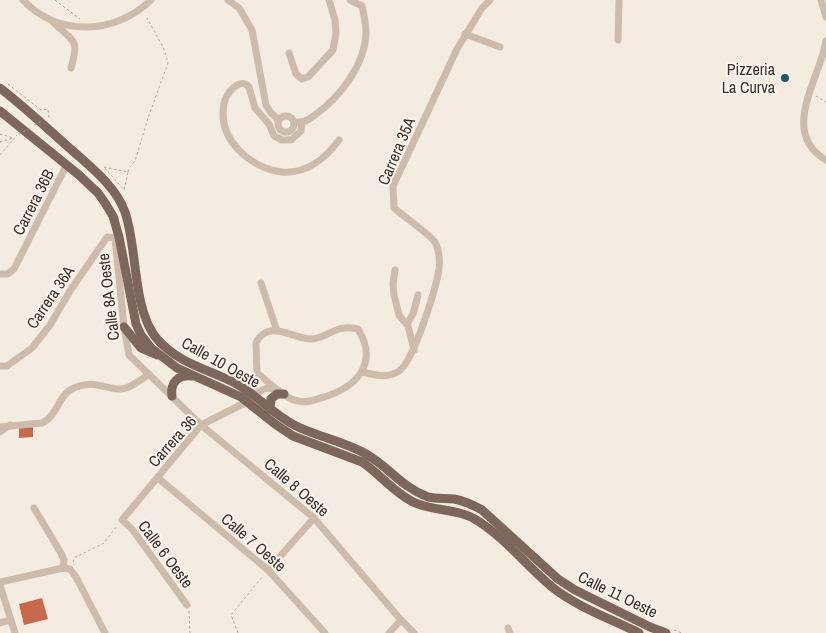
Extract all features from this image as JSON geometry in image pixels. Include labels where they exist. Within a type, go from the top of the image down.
[{"type":"main road","points":[[0,88],[3,96],[0,101]]},
{"type":"main road","name":"Calle 10 Oeste","points":[[0,88],[49,129],[107,184],[124,210],[130,231],[140,303],[145,320],[155,336],[181,360],[233,382],[270,421],[293,436],[362,462],[372,468],[396,492],[414,502],[440,510],[466,514],[477,520],[492,530],[552,587]]},
{"type":"main road","points":[[12,120],[9,116],[10,110],[13,106],[18,106],[40,125],[49,129]]},
{"type":"main road","name":"Calle 10 Oeste","points":[[0,111],[79,175],[98,193],[113,216],[124,257],[136,324],[147,343],[162,357],[192,376],[250,398],[297,426],[367,454],[408,487],[429,497],[454,499],[482,510],[558,579]]},
{"type":"main road","points":[[124,327],[141,348],[162,357]]},
{"type":"main road","points":[[172,396],[171,390],[176,380],[186,375],[192,376]]},
{"type":"main road","points":[[270,409],[270,402],[274,396],[284,394]]},
{"type":"main road","name":"Calle 11 Oeste","points":[[558,579],[575,590],[666,633]]},
{"type":"main road","name":"Calle 11 Oeste","points":[[552,587],[570,599],[640,633]]},
{"type":"street","points":[[23,0],[53,22],[75,43],[76,49],[71,68]]},
{"type":"street","points":[[53,22],[76,27],[116,22],[138,11],[150,0]]},
{"type":"street","points":[[228,0],[239,8],[252,30],[266,105],[279,120]]},
{"type":"street","points":[[289,53],[296,74],[302,79],[308,77],[332,50],[336,32],[335,20],[329,0]]},
{"type":"street","points":[[294,123],[306,121],[338,95],[363,52],[366,33],[362,6],[350,0]]},
{"type":"street","name":"Carrera 35A","points":[[362,372],[379,376],[390,375],[401,370],[420,337],[439,268],[438,252],[434,242],[394,208],[393,186],[465,34],[482,8],[490,0]]},
{"type":"street","points":[[618,0],[618,40]]},
{"type":"street","points":[[821,0],[826,17]]},
{"type":"street","points":[[465,34],[500,47]]},
{"type":"street","points":[[826,41],[821,65],[805,104],[803,125],[807,139],[813,149],[820,157],[826,160]]},
{"type":"street","points":[[302,122],[298,134],[291,140],[282,140],[274,136],[269,124],[258,114],[249,87],[243,83],[236,85],[228,94],[223,106],[225,127],[232,141],[246,158],[267,169],[291,172],[308,168],[322,160],[339,140]]},
{"type":"street","points":[[282,116],[291,117],[294,123],[292,130],[283,132],[279,129],[279,120],[282,116]]},
{"type":"street","name":"Carrera 36B","points":[[2,274],[14,270],[66,166]]},
{"type":"street","name":"Carrera 36A","points":[[0,366],[7,366],[32,348],[50,325],[70,291],[107,237],[115,238]]},
{"type":"street","name":"Calle 8A Oeste","points":[[115,238],[124,327],[129,354],[149,374]]},
{"type":"street","points":[[395,270],[394,295],[399,315],[407,324],[414,350]]},
{"type":"street","points":[[261,283],[277,331]]},
{"type":"street","points":[[407,324],[413,314],[418,295]]},
{"type":"street","points":[[250,398],[258,373],[256,343],[265,333],[277,331],[313,339],[345,327],[358,329],[364,338],[366,356],[362,372],[356,380],[340,392],[307,402],[299,402],[284,394],[258,373]]},
{"type":"street","points":[[0,427],[42,423],[48,420],[63,396],[73,388],[94,383],[119,389],[139,382],[149,374]]},
{"type":"street","name":"Calle 8 Oeste","points":[[149,374],[201,425],[314,518],[414,633]]},
{"type":"street","name":"Carrera 36","points":[[122,520],[201,425],[262,390],[274,389],[284,394]]},
{"type":"street","points":[[0,432],[10,425]]},
{"type":"street","name":"Calle 7 Oeste","points":[[158,478],[268,570],[325,633]]},
{"type":"street","points":[[34,508],[62,553],[67,569],[76,576],[105,633]]},
{"type":"street","points":[[268,570],[314,518]]},
{"type":"street","name":"Calle 6 Oeste","points":[[122,520],[132,529],[186,605]]},
{"type":"street","points":[[15,633],[0,583],[67,569]]},
{"type":"street","points":[[0,624],[10,620]]},
{"type":"street","points":[[389,633],[401,620]]},
{"type":"path","points":[[55,0],[82,20]]},
{"type":"path","points":[[128,172],[104,167],[124,190],[129,168],[135,161],[168,63],[164,49],[147,18]]},
{"type":"path","points":[[9,84],[41,110],[48,109],[50,117],[34,126]]},
{"type":"path","points":[[809,92],[826,102]]},
{"type":"path","points":[[18,134],[30,128]]},
{"type":"path","points":[[0,134],[14,137]]},
{"type":"path","points":[[0,142],[14,137]]},
{"type":"path","points":[[0,155],[14,137]]},
{"type":"path","points":[[67,569],[74,558],[104,543],[122,520]]},
{"type":"path","points":[[238,633],[231,615],[268,570]]},
{"type":"path","points":[[186,605],[190,613],[190,633]]},
{"type":"building","points":[[33,427],[33,437],[19,438],[19,428]]},
{"type":"building","points":[[42,598],[48,619],[24,625],[19,604]]},
{"type":"place","name":"Pizzeria La Curva","points":[[785,78]]}]
